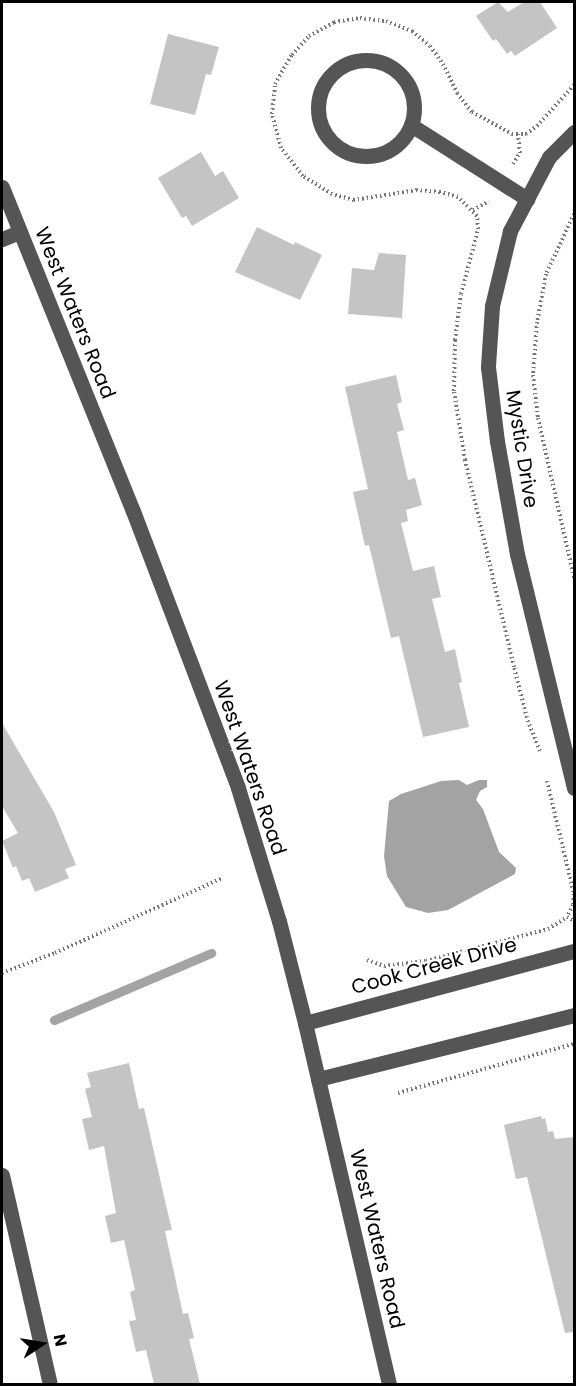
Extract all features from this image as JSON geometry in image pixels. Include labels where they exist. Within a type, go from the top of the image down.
[{"type":"street","points":[[368,60],[383,62],[396,70],[406,81],[412,95],[414,111],[411,125],[403,140],[390,151],[374,156],[357,156],[341,150],[328,140],[320,125],[317,108],[320,92],[327,78],[339,68],[352,62],[368,60]]},
{"type":"street","points":[[411,125],[527,199]]},
{"type":"street","name":"Mystic Drive","points":[[574,132],[549,157],[510,231],[492,306],[488,367],[497,441],[517,554],[574,788]]},
{"type":"street","name":"West Waters Road","points":[[2,187],[133,511],[238,788],[279,921],[305,1023],[389,1384]]},
{"type":"street","points":[[2,238],[19,232]]},
{"type":"street","name":"Cook Creek Drive","points":[[305,1023],[574,951]]},
{"type":"street","points":[[318,1079],[574,1016]]},
{"type":"street","points":[[2,1175],[50,1384]]},
{"type":"path","points":[[540,753],[528,722],[514,667],[465,460],[454,391],[455,340],[461,294],[478,230],[477,216],[458,197],[440,192],[417,190],[354,200],[332,194],[303,176],[281,148],[272,114],[275,84],[292,55],[309,36],[334,22],[360,18],[386,21],[412,31],[430,46],[457,93],[472,112],[512,134],[526,134],[537,126],[574,85]]},
{"type":"path","points":[[574,214],[546,274],[537,322],[532,375],[538,418],[574,578]]},
{"type":"path","points":[[367,960],[384,966],[426,961],[548,929],[567,917],[573,905],[574,894],[545,773]]},
{"type":"path","points":[[2,973],[224,878]]},
{"type":"path","points":[[567,917],[574,921]]},
{"type":"path","points":[[398,1093],[574,1044]]},
{"type":"shaded area","points":[[459,780],[467,785],[479,780],[487,780],[487,787],[480,791],[476,800],[483,809],[499,852],[516,868],[515,874],[448,910],[428,913],[406,907],[387,876],[384,856],[389,801],[401,794],[441,781]]},
{"type":"building","points":[[498,2],[508,12],[524,2],[540,2],[557,28],[515,56],[511,51],[507,54],[496,39],[493,41],[476,16]]},
{"type":"building","points":[[168,34],[219,47],[211,75],[206,74],[195,115],[150,104]]},
{"type":"building","points":[[201,152],[215,176],[223,171],[239,198],[192,226],[186,216],[182,218],[158,178]]},
{"type":"building","points":[[257,227],[294,245],[295,242],[322,255],[300,300],[235,272]]},
{"type":"building","points":[[379,253],[406,255],[402,318],[348,314],[352,268],[374,270]]},
{"type":"building","points":[[396,375],[402,402],[397,404],[404,430],[397,432],[408,480],[415,478],[422,505],[406,510],[408,521],[401,523],[413,571],[434,566],[441,597],[432,599],[445,652],[455,649],[462,682],[459,683],[469,727],[423,737],[399,636],[391,638],[369,545],[365,546],[353,492],[368,489],[345,387]]},
{"type":"building","points":[[2,723],[54,812],[76,865],[65,869],[69,878],[35,892],[29,878],[22,881],[16,866],[13,868],[2,841],[18,833],[2,806]]},
{"type":"building","points":[[129,1063],[139,1109],[144,1108],[172,1230],[165,1231],[183,1314],[188,1313],[194,1338],[189,1339],[200,1384],[154,1384],[146,1350],[136,1352],[129,1321],[136,1320],[130,1292],[135,1290],[124,1240],[111,1243],[105,1216],[116,1213],[104,1146],[89,1150],[82,1119],[92,1117],[85,1089],[91,1087],[87,1073]]},
{"type":"building","points":[[541,1116],[542,1119],[545,1118],[548,1132],[553,1131],[555,1139],[574,1137],[574,1332],[565,1333],[527,1177],[516,1179],[504,1125]]},
{"type":"waterway","points":[[54,1020],[211,953]]}]
